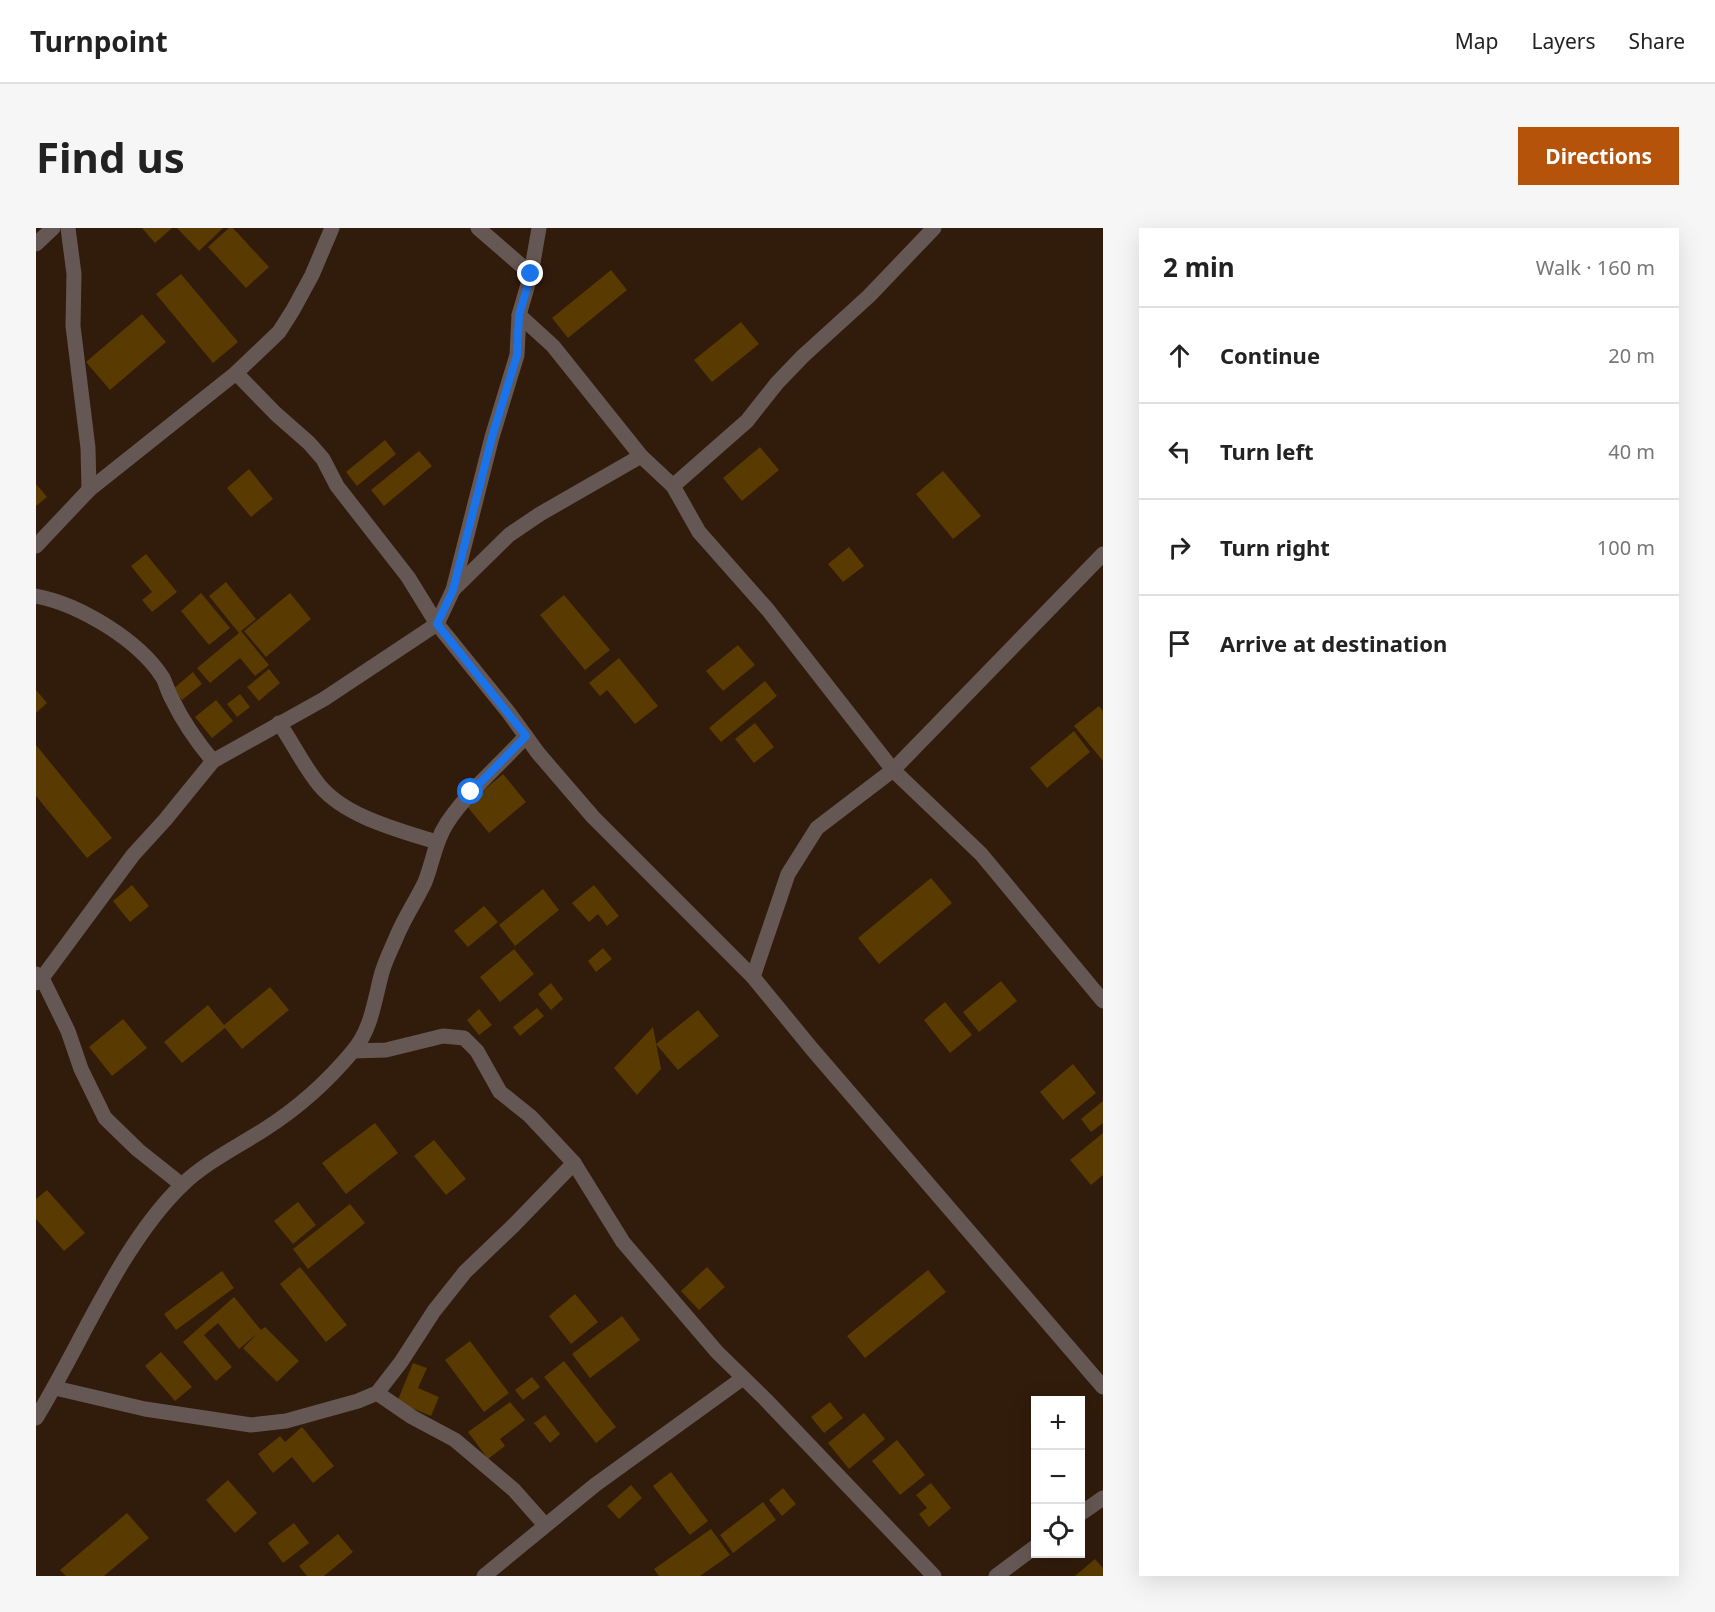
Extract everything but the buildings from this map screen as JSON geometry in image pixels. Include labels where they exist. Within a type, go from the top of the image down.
[{"type":"street","points":[[36,244],[53,228]]},
{"type":"street","points":[[68,228],[74,274],[73,326],[88,448],[89,490]]},
{"type":"street","points":[[36,546],[89,490],[236,373],[279,332],[312,275],[332,228]]},
{"type":"street","points":[[478,228],[531,274]]},
{"type":"street","points":[[182,1185],[138,1150],[105,1118],[81,1070],[68,1030],[38,978],[133,855],[213,761],[324,699],[437,624],[453,590],[492,437],[517,355],[519,315],[531,274],[539,228]]},
{"type":"street","points":[[673,486],[747,421],[777,383],[803,356],[869,296],[934,228]]},
{"type":"street","points":[[519,315],[553,346],[641,456],[673,486],[699,532],[768,610],[892,770],[981,854],[1103,1000]]},
{"type":"street","points":[[236,373],[323,459],[337,486],[408,577],[437,624],[538,753],[593,817],[753,977],[812,1049],[1103,1387]]},
{"type":"street","points":[[453,590],[509,535],[540,514],[641,456]]},
{"type":"street","points":[[753,977],[788,874],[817,828],[892,770],[1103,554]]},
{"type":"street","points":[[36,596],[54,600],[92,618],[132,643],[162,678],[171,699],[193,737],[213,761]]},
{"type":"street","points":[[279,723],[321,786],[345,806],[379,823],[436,843]]},
{"type":"street","points":[[36,1418],[131,1250],[152,1220],[182,1185],[207,1165],[291,1111],[321,1086],[353,1051],[364,1035],[374,1010],[381,974],[402,923],[432,864],[436,843],[447,823],[471,792],[526,736]]},
{"type":"street","points":[[353,1051],[386,1050],[442,1036],[464,1038],[477,1051],[500,1092],[530,1116],[574,1163],[623,1242],[717,1352],[934,1576]]},
{"type":"street","points":[[55,1388],[145,1409],[251,1425],[286,1421],[358,1401],[377,1392],[401,1362],[434,1311],[465,1272],[574,1163]]},
{"type":"street","points":[[484,1576],[595,1485],[743,1378]]},
{"type":"street","points":[[377,1392],[412,1417],[455,1440],[514,1490],[545,1526]]},
{"type":"street","points":[[1085,1511],[1103,1498]]},
{"type":"street","points":[[996,1576],[1031,1550]]},
{"type":"route","points":[[471,792],[526,736],[437,624],[453,590],[470,530],[492,437],[517,355],[519,315],[531,274]]}]
